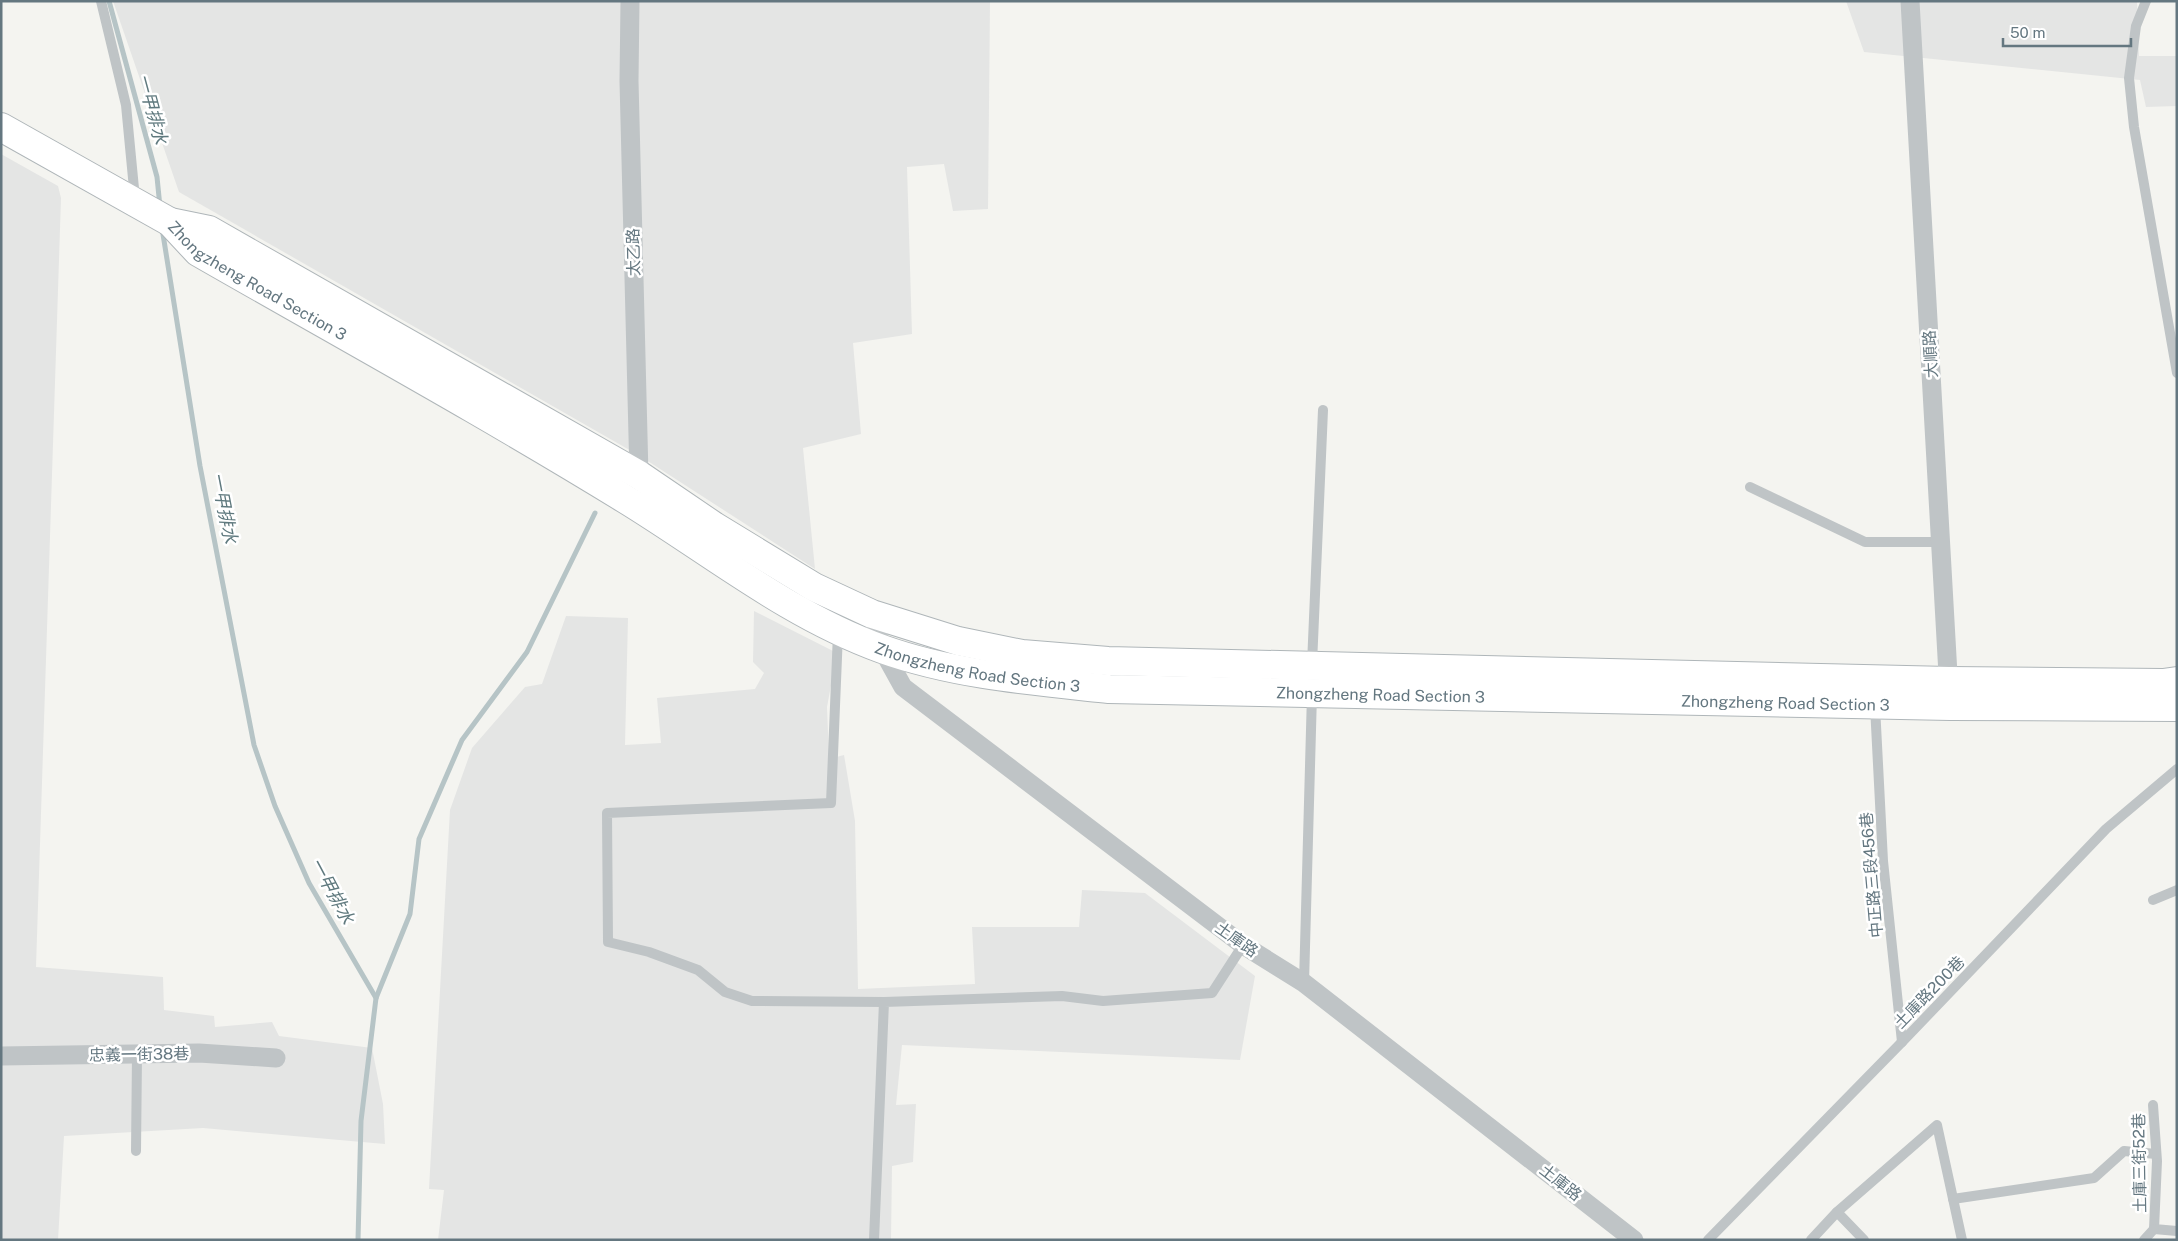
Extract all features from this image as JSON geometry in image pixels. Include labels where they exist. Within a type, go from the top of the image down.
[{"type":"main road","points":[[1,127],[170,222]]},
{"type":"main road","name":"Zhongzheng Road Section 3","points":[[170,222],[209,230],[639,475],[714,526],[814,586],[872,614],[958,641],[1022,654],[1312,680],[1875,705],[1949,693],[2177,681]]},
{"type":"main road","name":"Zhongzheng Road Section 3","points":[[170,222],[198,252],[628,500],[794,609],[882,649],[949,667],[1032,680],[1109,689],[1312,680],[1949,693],[2177,707]]},
{"type":"street","name":"太乙路","points":[[628,500],[639,475],[629,81],[630,1]]},
{"type":"street","name":"大順路","points":[[1910,1],[1949,693]]},
{"type":"street","name":"土庫路","points":[[872,614],[882,649],[903,688],[1243,945],[1304,982],[1634,1240]]},
{"type":"street","name":"忠義一街38巷","points":[[1,1056],[199,1053],[276,1058]]},
{"type":"lane","points":[[101,1],[126,105],[135,203]]},
{"type":"lane","points":[[2146,1],[2136,26],[2128,78],[2134,127],[2177,373]]},
{"type":"lane","points":[[1304,982],[1312,680],[1323,410]]},
{"type":"lane","points":[[1750,487],[1865,542],[1940,542]]},
{"type":"lane","points":[[838,630],[831,803],[607,813],[608,942],[649,952],[698,970],[725,992],[752,1001],[884,1002],[1062,996],[1103,1001],[1212,993],[1243,945]]},
{"type":"lane","name":"中正路三段456巷","points":[[1875,705],[1883,861],[1902,1042]]},
{"type":"lane","name":"土庫路200巷","points":[[1708,1240],[1902,1042],[2106,829],[2177,769]]},
{"type":"lane","points":[[2153,900],[2177,890]]},
{"type":"lane","points":[[874,1240],[884,1002]]},
{"type":"lane","points":[[136,1151],[137,1055]]},
{"type":"lane","name":"土庫三街52巷","points":[[2153,1105],[2156,1154],[2154,1229],[2177,1231]]},
{"type":"lane","points":[[1811,1240],[1837,1212],[1937,1125],[1962,1240]]},
{"type":"lane","points":[[1953,1199],[2094,1178],[2124,1151],[2156,1154]]},
{"type":"lane","points":[[1837,1212],[1864,1240]]},
{"type":"lane","points":[[2144,1240],[2154,1229]]},
{"type":"shaded area","points":[[113,1],[990,1],[988,209],[953,211],[944,164],[907,167],[912,334],[853,343],[861,434],[803,448],[815,569],[640,456],[179,192]]},
{"type":"shaded area","points":[[1846,1],[2137,1],[2139,56],[2177,56],[2177,106],[2146,107],[2140,80],[1864,52]]},
{"type":"shaded area","points":[[1,154],[58,186],[61,198],[36,967],[163,977],[164,1010],[214,1016],[215,1027],[272,1022],[279,1036],[372,1048],[383,1104],[385,1144],[203,1128],[64,1136],[58,1240],[1,1240]]},
{"type":"shaded area","points":[[754,611],[837,653],[827,707],[829,759],[844,755],[855,821],[858,989],[975,984],[972,927],[1079,927],[1082,890],[1145,893],[1255,976],[1240,1060],[902,1045],[896,1105],[916,1104],[913,1162],[892,1166],[891,1240],[438,1240],[444,1190],[429,1189],[450,810],[472,748],[525,687],[542,684],[566,616],[628,618],[625,745],[661,743],[657,698],[755,689],[764,673],[753,662]]},
{"type":"waterway","name":"一甲排水","points":[[109,1],[157,177],[160,207]]},
{"type":"waterway","name":"一甲排水","points":[[162,228],[200,466],[254,745],[275,806],[309,883],[376,998]]},
{"type":"waterway","name":"一甲排水","points":[[358,1240],[361,1121],[376,998],[410,914],[419,839],[462,740],[527,652],[595,513]]}]
